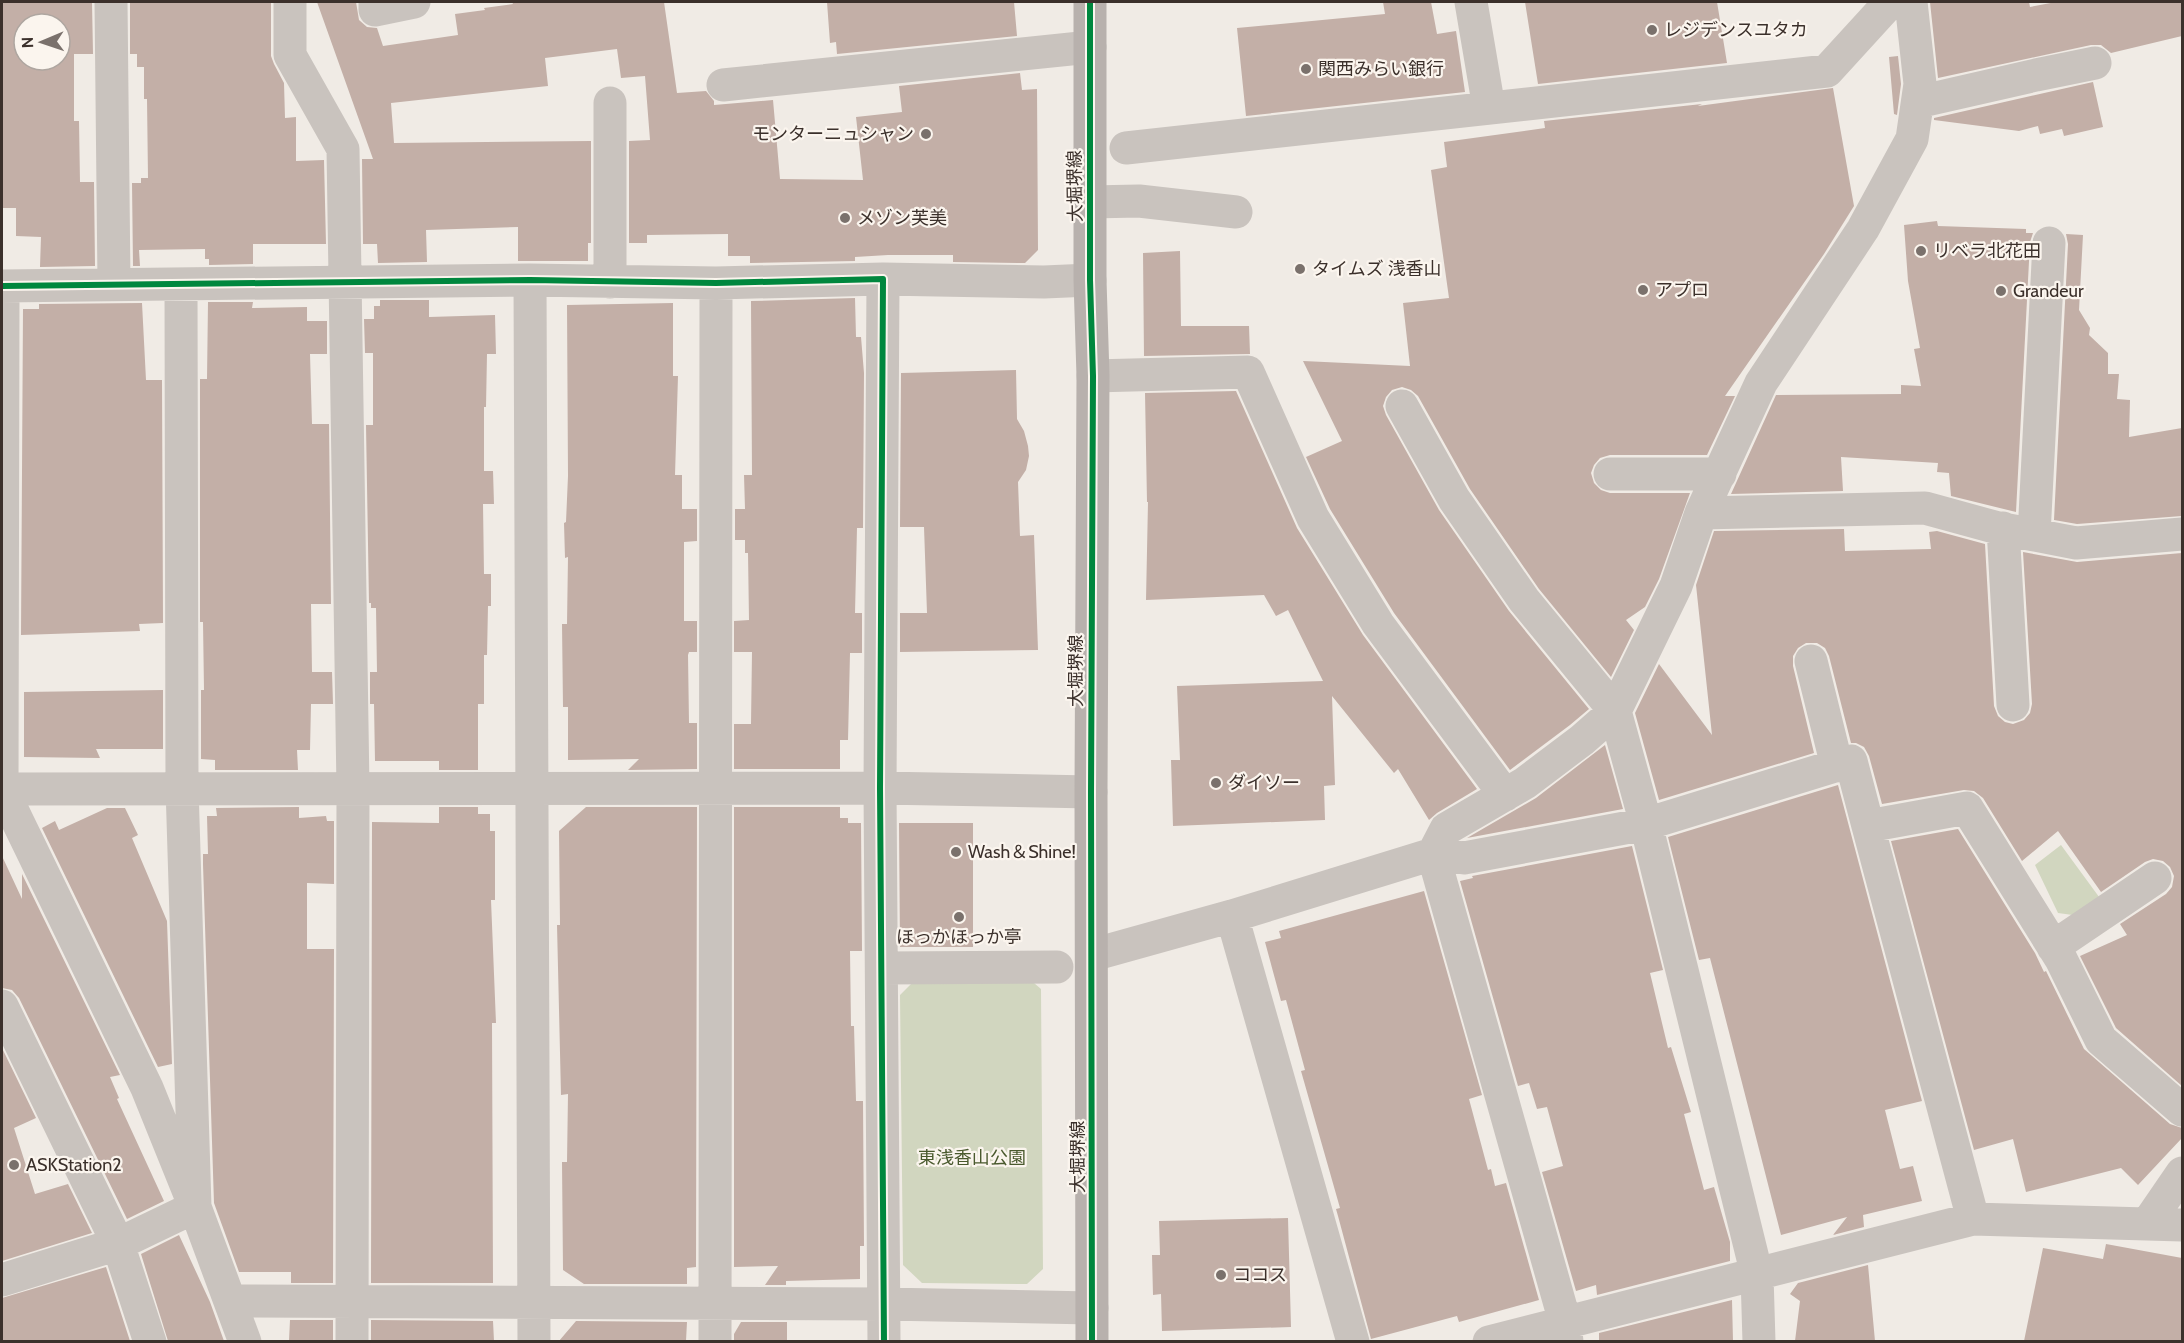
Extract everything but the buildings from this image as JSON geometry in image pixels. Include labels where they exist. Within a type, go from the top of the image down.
[{"type":"main road","name":"大堀堺線","points":[[1090,2],[1090,280],[1093,376],[1092,1341]]},
{"type":"street","points":[[111,2],[114,284]]},
{"type":"street","points":[[290,2],[290,55],[343,149],[353,789],[352,1341]]},
{"type":"street","points":[[375,2],[375,10],[414,2]]},
{"type":"street","points":[[1471,2],[1489,108]]},
{"type":"street","points":[[1126,148],[1827,71],[1890,2]]},
{"type":"street","points":[[1566,1331],[1433,854],[1446,830],[1525,783],[1615,711],[1676,586],[1701,513],[1761,383],[1863,229],[1912,139],[1920,84],[1911,2]]},
{"type":"street","points":[[723,85],[1090,47]]},
{"type":"street","points":[[1918,102],[2095,63]]},
{"type":"street","points":[[610,103],[610,282]]},
{"type":"street","points":[[1090,201],[1139,201],[1236,212]]},
{"type":"street","points":[[2013,705],[2018,532],[2049,243]]},
{"type":"street","points":[[883,279],[880,788],[884,1341]]},
{"type":"street","points":[[245,1341],[147,1088],[2,789],[2,286],[346,284],[530,280],[716,283],[883,279],[1044,282],[1090,280]]},
{"type":"street","points":[[530,280],[534,1341]]},
{"type":"street","points":[[715,1341],[716,283]]},
{"type":"street","points":[[181,284],[182,787],[195,1208]]},
{"type":"street","points":[[1093,376],[1248,372],[1313,518],[1372,615],[1505,795]]},
{"type":"street","points":[[1402,406],[1454,499],[1524,600],[1615,711],[1646,824],[1757,1275],[1760,1341]]},
{"type":"street","points":[[1610,474],[1720,474]]},
{"type":"street","points":[[1701,513],[1925,508],[2018,532],[2076,543],[2182,534]]},
{"type":"street","points":[[1812,661],[1837,766]]},
{"type":"street","points":[[1092,955],[1232,916],[1433,854],[1464,858],[1646,824],[1851,761],[1973,1219]]},
{"type":"street","points":[[2,789],[880,788],[1091,792]]},
{"type":"street","points":[[1868,826],[1967,808],[2053,947],[2101,1040],[2182,1110]]},
{"type":"street","points":[[2053,947],[2155,878]]},
{"type":"street","points":[[1232,916],[1353,1341]]},
{"type":"street","points":[[882,968],[1057,967]]},
{"type":"street","points":[[2,1005],[118,1244],[150,1341]]},
{"type":"street","points":[[2147,1224],[2182,1173]]},
{"type":"street","points":[[2,1280],[118,1244],[195,1208]]},
{"type":"street","points":[[1489,1341],[1566,1331],[1757,1275],[1973,1219],[2182,1225]]},
{"type":"street","points":[[230,1301],[884,1304],[1092,1308]]},
{"type":"green space","points":[[2061,845],[2102,901],[2080,916],[2058,913],[2035,865]]},
{"type":"green space","name":"東浅香山公園","points":[[914,981],[1034,983],[1041,989],[1043,1269],[1027,1284],[922,1283],[903,1265],[900,995]]},
{"type":"cycle path","points":[[1090,2],[1090,280],[1093,376],[1092,1342]]},
{"type":"cycle path","points":[[2,286],[530,280],[716,283],[883,279],[880,788],[884,1342]]},
{"type":"place","name":"レジデンスユタカ","points":[[1652,30]]},
{"type":"place","name":"関西みらい銀行","points":[[1306,69]]},
{"type":"place","name":"モンターニュシャン","points":[[926,134]]},
{"type":"place","name":"メゾン芙美","points":[[845,218]]},
{"type":"place","name":"リベラ北花田","points":[[1921,251]]},
{"type":"place","name":"タイムズ 浅香山","points":[[1300,269]]},
{"type":"place","name":"アプロ","points":[[1643,290]]},
{"type":"place","name":"Grandeur","points":[[2001,291]]},
{"type":"place","name":"ダイソー","points":[[1216,783]]},
{"type":"place","name":"Wash＆Shine!","points":[[956,852]]},
{"type":"place","name":"ほっかほっか亭","points":[[959,917]]},
{"type":"place","name":"ASKStation2","points":[[14,1165]]},
{"type":"place","name":"ココス","points":[[1221,1275]]}]
